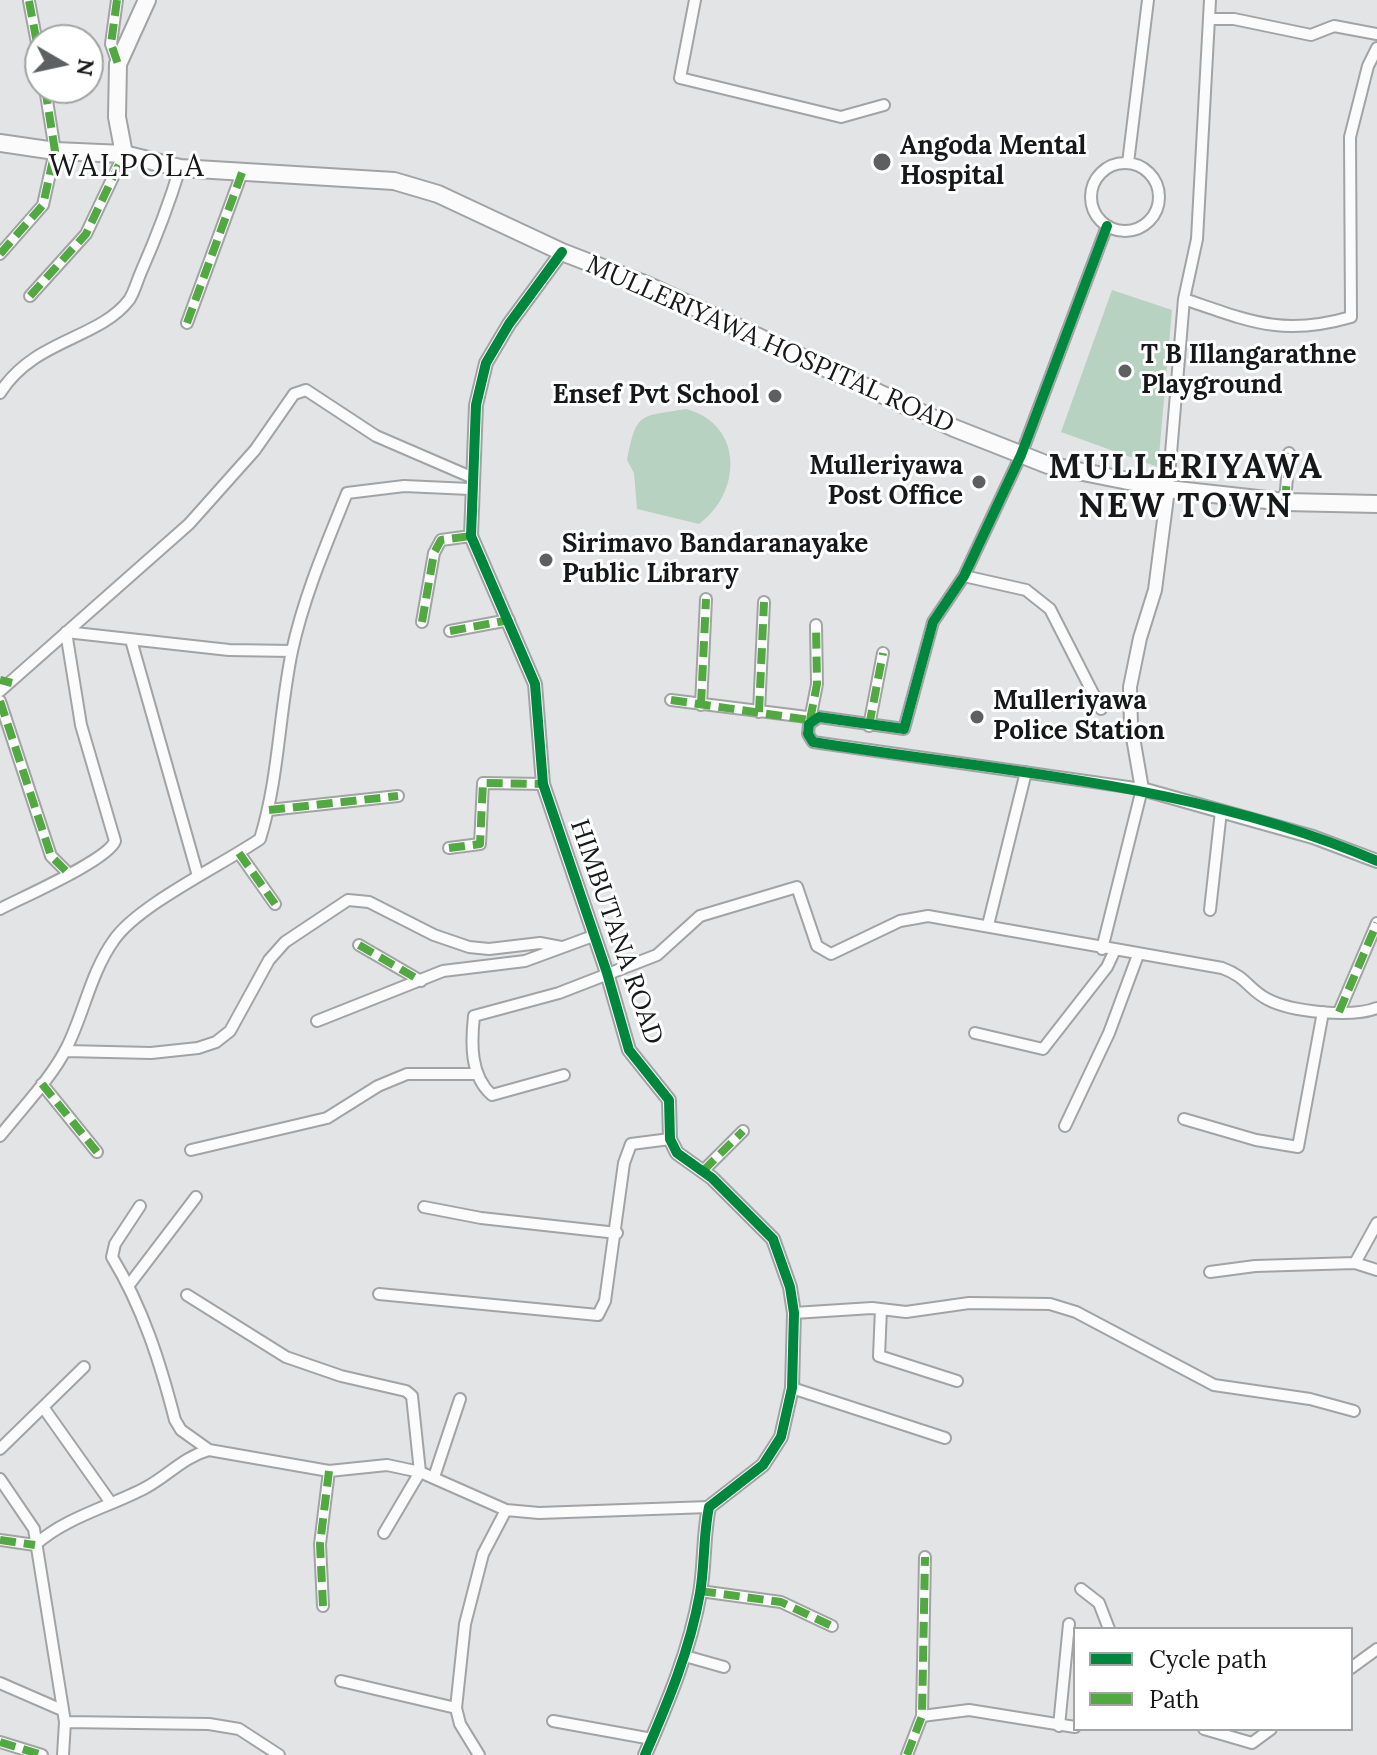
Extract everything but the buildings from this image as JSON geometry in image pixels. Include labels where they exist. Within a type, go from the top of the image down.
[{"type":"main road","points":[[124,154],[117,117],[118,64],[147,0]]},
{"type":"main road","name":"MULLERIYAWA HOSPITAL ROAD","points":[[0,143],[55,151],[124,154],[180,168],[394,181],[438,194],[562,252],[647,285],[954,428],[1048,465],[1168,489],[1285,502],[1377,504]]},
{"type":"street","points":[[117,0],[111,44],[118,64]]},
{"type":"street","points":[[695,0],[680,78],[841,117],[884,105]]},
{"type":"street","points":[[1128,163],[1148,0]]},
{"type":"street","points":[[1102,949],[1142,789],[1131,726],[1130,687],[1140,638],[1155,590],[1168,489],[1184,299],[1197,239],[1210,0]]},
{"type":"street","points":[[29,1],[33,24]]},
{"type":"street","points":[[1209,19],[1234,19],[1311,35],[1334,26],[1377,34]]},
{"type":"street","points":[[1184,299],[1252,324],[1291,327],[1351,317],[1350,137],[1368,66],[1377,48]]},
{"type":"street","points":[[0,254],[43,205],[55,151],[48,104]]},
{"type":"street","points":[[30,296],[86,234],[124,154]]},
{"type":"street","points":[[1128,163],[1139,166],[1155,181],[1158,203],[1148,222],[1128,231],[1107,226],[1093,209],[1092,186],[1106,168],[1128,163]]},
{"type":"street","points":[[0,393],[21,367],[110,316],[129,300],[167,214],[180,168]]},
{"type":"street","points":[[187,323],[243,170]]},
{"type":"street","points":[[671,700],[904,729],[928,636],[964,576],[1021,455],[1107,226]]},
{"type":"street","name":"HIMBUTANA ROAD","points":[[562,252],[509,324],[486,363],[476,405],[471,536],[535,684],[543,784],[607,973],[629,1050],[669,1100],[670,1139]]},
{"type":"street","points":[[0,691],[189,524],[255,450],[294,394],[306,390],[376,436],[471,483]]},
{"type":"street","points":[[1285,502],[1289,453]]},
{"type":"street","points":[[0,1136],[66,1051],[99,966],[114,939],[132,922],[198,876],[260,839],[269,810],[292,651],[317,567],[347,493],[471,483]]},
{"type":"street","points":[[422,622],[434,553],[441,540],[471,536]]},
{"type":"street","points":[[964,576],[985,584],[1026,590],[1050,609],[1101,709]]},
{"type":"street","points":[[701,705],[706,599]]},
{"type":"street","points":[[759,712],[764,602]]},
{"type":"street","points":[[450,631],[509,620]]},
{"type":"street","points":[[816,625],[815,718],[809,724],[808,734],[813,742],[1142,789],[1313,837],[1377,861]]},
{"type":"street","points":[[66,632],[229,650],[292,651]]},
{"type":"street","points":[[0,909],[112,850],[115,841],[81,725],[66,632]]},
{"type":"street","points":[[131,640],[198,876]]},
{"type":"street","points":[[869,726],[883,653]]},
{"type":"street","points":[[0,680],[12,683]]},
{"type":"street","points":[[0,701],[51,856],[68,873]]},
{"type":"street","points":[[988,925],[1026,772]]},
{"type":"street","points":[[449,848],[480,844],[483,783],[543,784]]},
{"type":"street","points":[[269,810],[398,796]]},
{"type":"street","points":[[1210,910],[1221,811]]},
{"type":"street","points":[[239,853],[275,904]]},
{"type":"street","points":[[564,1075],[492,1095],[477,1074],[471,1043],[474,1016],[559,993],[657,955],[700,916],[797,887],[817,946],[831,954],[900,921],[928,916],[988,925],[1114,952],[1222,968],[1241,975],[1267,999],[1323,1012],[1361,1014],[1377,1008]]},
{"type":"street","points":[[66,1051],[151,1053],[198,1048],[216,1042],[230,1031],[269,960],[285,942],[348,900],[369,902],[434,935],[469,947],[489,949],[540,943],[561,947]]},
{"type":"street","points":[[1339,1012],[1377,923]]},
{"type":"street","points":[[317,1021],[443,971],[525,961],[593,936]]},
{"type":"street","points":[[359,945],[421,981]]},
{"type":"street","points":[[975,1033],[1043,1049],[1107,967],[1114,952]]},
{"type":"street","points":[[1065,1126],[1109,1033],[1138,955]]},
{"type":"street","points":[[1184,1119],[1256,1140],[1298,1147],[1323,1012]]},
{"type":"street","points":[[191,1150],[327,1118],[378,1086],[407,1074],[477,1074]]},
{"type":"street","points":[[42,1084],[97,1152]]},
{"type":"street","points":[[703,1171],[743,1131]]},
{"type":"street","points":[[140,1206],[115,1244],[112,1257],[129,1285],[155,1347],[175,1420],[181,1430],[209,1450],[329,1471],[387,1465],[434,1477],[506,1510],[539,1513],[709,1507],[763,1465],[781,1437],[792,1388],[794,1313],[790,1287],[773,1239],[703,1171],[677,1153],[670,1139],[631,1144],[624,1163],[617,1233],[605,1301],[598,1315],[379,1294]]},
{"type":"street","points":[[129,1285],[196,1197]]},
{"type":"street","points":[[424,1207],[481,1218],[617,1233]]},
{"type":"street","points":[[1355,1263],[1377,1223]]},
{"type":"street","points":[[1210,1272],[1282,1264],[1355,1263],[1377,1270]]},
{"type":"street","points":[[187,1295],[286,1357],[341,1376],[406,1391],[416,1407],[420,1472],[384,1533]]},
{"type":"street","points":[[794,1313],[881,1309],[906,1312],[969,1303],[1050,1304],[1076,1312],[1214,1385],[1310,1399],[1354,1411]]},
{"type":"street","points":[[881,1309],[879,1356],[957,1381]]},
{"type":"street","points":[[0,1449],[84,1367]]},
{"type":"street","points":[[792,1388],[945,1438]]},
{"type":"street","points":[[434,1477],[460,1399]]},
{"type":"street","points":[[43,1407],[111,1503]]},
{"type":"street","points":[[35,1545],[49,1532],[146,1487],[192,1455],[209,1450]]},
{"type":"street","points":[[323,1606],[320,1544],[329,1471]]},
{"type":"street","points":[[0,1479],[34,1529],[65,1722],[63,1755]]},
{"type":"street","points":[[645,1755],[685,1656],[700,1591],[709,1507]]},
{"type":"street","points":[[479,1755],[460,1724],[456,1708],[465,1624],[483,1554],[506,1510]]},
{"type":"street","points":[[0,1540],[35,1545]]},
{"type":"street","points":[[907,1755],[922,1716],[926,1646],[925,1557]]},
{"type":"street","points":[[1081,1589],[1099,1603],[1108,1627]]},
{"type":"street","points":[[700,1591],[781,1602],[832,1626]]},
{"type":"street","points":[[1059,1726],[1069,1624]]},
{"type":"street","points":[[1353,1667],[1377,1649]]},
{"type":"street","points":[[685,1656],[724,1667]]},
{"type":"street","points":[[341,1681],[456,1708]]},
{"type":"street","points":[[0,1683],[62,1710]]},
{"type":"street","points":[[922,1716],[969,1710],[1073,1727]]},
{"type":"street","points":[[553,1721],[652,1739]]},
{"type":"street","points":[[65,1722],[209,1724],[239,1729],[279,1755]]},
{"type":"street","points":[[1211,1731],[1252,1743],[1268,1731]]},
{"type":"street","points":[[0,1742],[42,1755]]},
{"type":"green space","name":"T B Illangarathne Playground","points":[[1112,290],[1172,310],[1158,467],[1061,432]]},
{"type":"green space","points":[[686,409],[705,417],[719,429],[727,444],[730,460],[729,478],[723,495],[713,511],[699,524],[637,509],[634,473],[627,460],[634,432],[643,419],[658,413]]},
{"type":"marked path","points":[[117,0],[111,44],[118,64]]},
{"type":"marked path","points":[[29,1],[33,24]]},
{"type":"marked path","points":[[0,254],[43,205],[55,151],[48,104]]},
{"type":"marked path","points":[[30,296],[86,234],[124,154]]},
{"type":"marked path","points":[[187,323],[243,170]]},
{"type":"marked path","points":[[1285,502],[1289,453]]},
{"type":"marked path","points":[[422,622],[434,553],[441,540],[471,536]]},
{"type":"marked path","points":[[701,705],[706,599]]},
{"type":"marked path","points":[[759,712],[764,602]]},
{"type":"marked path","points":[[450,631],[509,620]]},
{"type":"marked path","points":[[810,720],[817,684],[816,625]]},
{"type":"marked path","points":[[869,726],[883,653]]},
{"type":"marked path","points":[[0,680],[12,683]]},
{"type":"marked path","points":[[671,700],[810,720],[817,718]]},
{"type":"marked path","points":[[0,701],[51,856],[68,873]]},
{"type":"marked path","points":[[449,848],[480,844],[483,783],[543,784]]},
{"type":"marked path","points":[[269,810],[398,796]]},
{"type":"marked path","points":[[239,853],[275,904]]},
{"type":"marked path","points":[[1339,1012],[1377,923]]},
{"type":"marked path","points":[[359,945],[421,981]]},
{"type":"marked path","points":[[42,1084],[97,1152]]},
{"type":"marked path","points":[[703,1171],[743,1131]]},
{"type":"marked path","points":[[323,1606],[320,1544],[329,1471]]},
{"type":"marked path","points":[[0,1540],[35,1545]]},
{"type":"marked path","points":[[907,1755],[922,1716],[925,1557]]},
{"type":"marked path","points":[[700,1591],[781,1602],[832,1626]]},
{"type":"marked path","points":[[0,1742],[42,1755]]},
{"type":"cycle path","points":[[1107,226],[1021,455],[964,576],[933,622],[904,729],[819,717],[809,724],[808,734],[813,742],[1170,797],[1310,835],[1377,861]]},
{"type":"cycle path","points":[[562,252],[509,324],[486,363],[476,405],[471,536],[535,684],[543,784],[607,973],[629,1050],[669,1100],[670,1139],[677,1153],[712,1178],[773,1239],[790,1287],[794,1313],[792,1388],[781,1437],[763,1465],[709,1507],[696,1614],[670,1695],[645,1755]]},
{"type":"place","name":"Angoda Mental Hospital","points":[[882,162]]},
{"type":"place","name":"T B Illangarathne Playground","points":[[1125,371]]},
{"type":"place","name":"Ensef Pvt School","points":[[775,396]]},
{"type":"place","name":"Mulleriyawa Post Office","points":[[979,482]]},
{"type":"place","name":"Sirimavo Bandaranayake Public Library","points":[[546,560]]},
{"type":"place","name":"Mulleriyawa Police Station","points":[[977,717]]},
{"type":"district","name":"WALPOLA","points":[[127,167]]},
{"type":"district","name":"MULLERIYAWA NEW TOWN","points":[[1186,488]]}]
